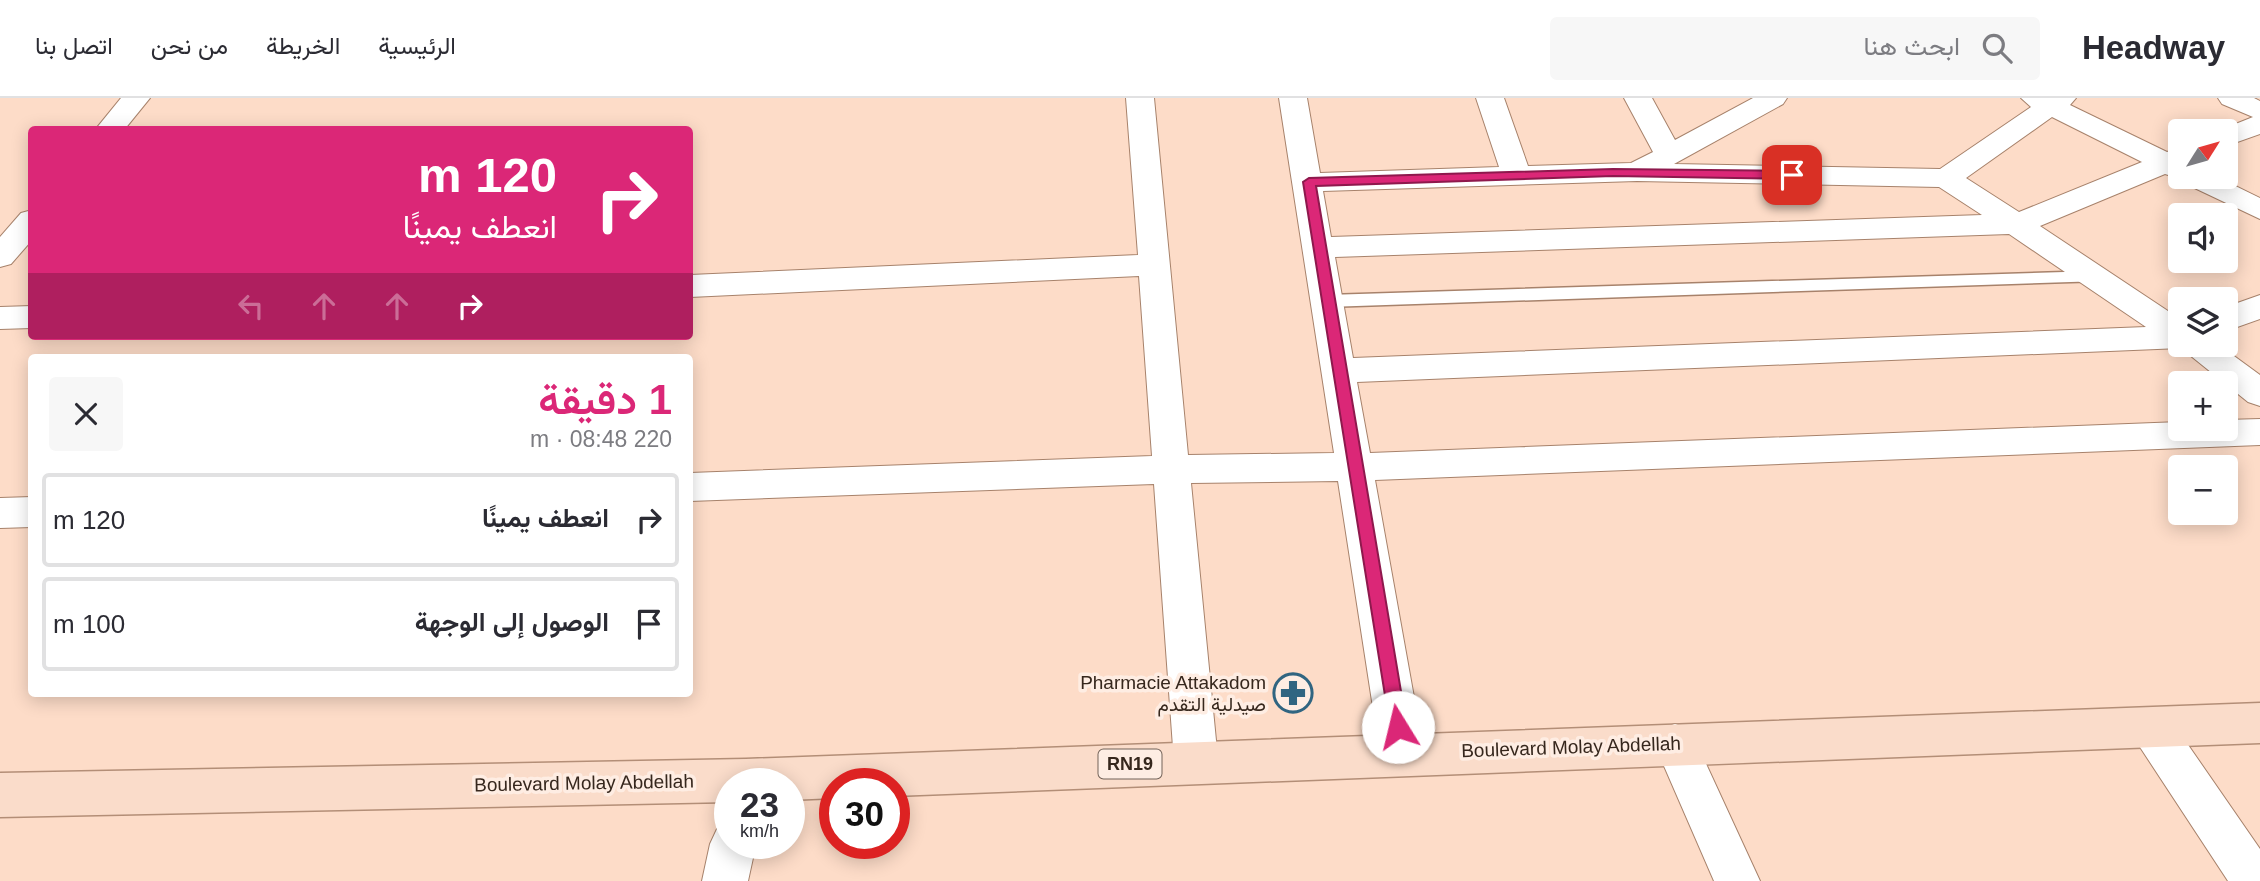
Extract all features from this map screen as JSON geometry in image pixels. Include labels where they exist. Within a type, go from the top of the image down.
[{"type":"main road","name":"Boulevard Molay Abdellah","points":[[805,779],[1402,753],[2260,723]]},
{"type":"main road","name":"Boulevard Molay Abdellah","points":[[0,795],[714,783]]},
{"type":"street","points":[[112,126],[136,98]]},
{"type":"street","points":[[1140,98],[1196,761]]},
{"type":"street","points":[[1293,98],[1402,753]]},
{"type":"street","points":[[1490,98],[1516,174]]},
{"type":"street","points":[[1637,98],[1668,154]]},
{"type":"street","points":[[1637,172],[1773,98]]},
{"type":"street","points":[[2232,98],[2260,111]]},
{"type":"street","points":[[1946,178],[2049,101],[2168,159]]},
{"type":"street","points":[[2238,133],[2260,124]]},
{"type":"street","points":[[1318,247],[2018,224],[2168,166]]},
{"type":"street","points":[[1309,182],[1637,172],[1946,178],[2168,327]]},
{"type":"street","points":[[2218,189],[2260,210]]},
{"type":"street","points":[[0,257],[28,225]]},
{"type":"street","points":[[693,286],[1153,265]]},
{"type":"street","points":[[2238,315],[2260,306]]},
{"type":"street","points":[[0,318],[28,317]]},
{"type":"street","points":[[1339,371],[2168,336]]},
{"type":"street","points":[[2212,357],[2260,393]]},
{"type":"street","points":[[693,487],[1171,470],[1356,467],[2260,432]]},
{"type":"street","points":[[0,513],[28,512]]},
{"type":"street","points":[[2151,727],[2255,881]]},
{"type":"street","points":[[1675,743],[1737,881]]},
{"type":"street","points":[[726,881],[730,859]]},
{"type":"lane","points":[[1327,301],[2096,277]]},
{"type":"place","name":"Pharmacie Attakadom صيدلية التقدم","points":[[1293,693]]},
{"type":"route","points":[[1398,727],[1309,182],[1613,172],[1792,175]]}]
